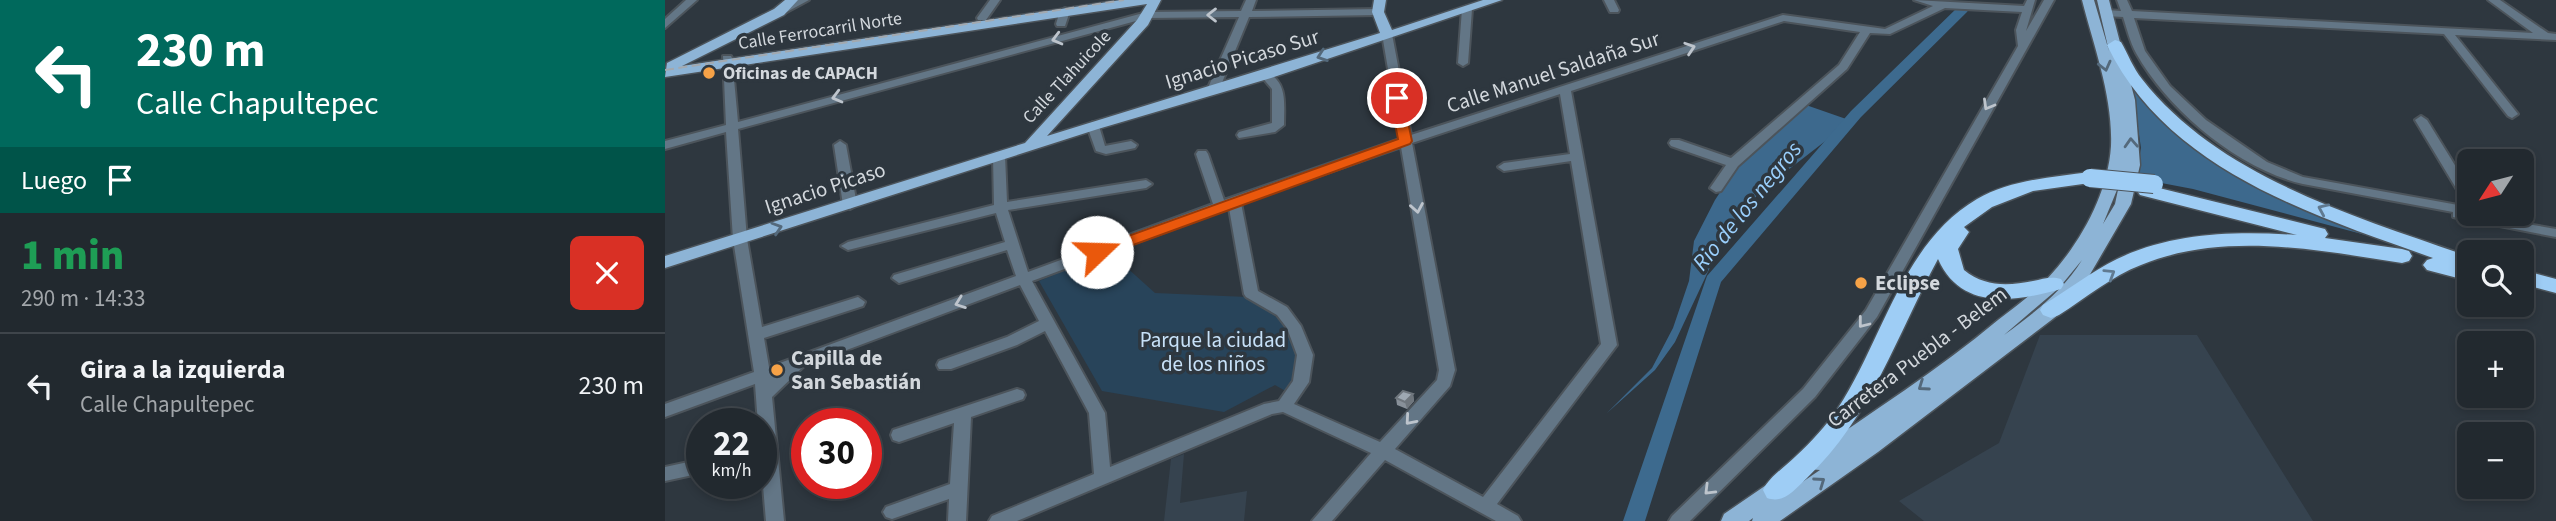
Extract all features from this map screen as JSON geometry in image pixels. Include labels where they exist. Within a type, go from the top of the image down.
[{"type":"highway","points":[[2115,44],[2134,82],[2164,115],[2196,141],[2294,196],[2457,263]]},
{"type":"highway","points":[[1776,490],[1817,452],[1846,416],[1868,378],[1915,278],[1947,230],[1966,213],[2017,188],[2054,180],[2150,187],[2457,264]]},
{"type":"highway","points":[[2053,284],[2012,293],[1976,287],[1960,278],[1951,268],[1946,254],[1947,245],[1971,222],[2009,202],[2091,183]]},
{"type":"highway","points":[[2150,187],[2402,256]]},
{"type":"highway","points":[[2051,310],[2132,261],[2220,240],[2310,242],[2457,265]]},
{"type":"highway","points":[[2534,280],[2556,286]]},
{"type":"highway","points":[[2534,291],[2556,297]]},
{"type":"main road","points":[[667,68],[779,12],[792,0]]},
{"type":"main road","points":[[727,60],[1092,0]]},
{"type":"main road","name":"Calle Tlahuicole","points":[[1030,145],[1155,0]]},
{"type":"main road","name":"Ignacio Picaso Sur","points":[[999,156],[1266,75],[1496,0]]},
{"type":"main road","name":"Carretera Puebla - Belem","points":[[1732,521],[1984,344],[2053,284],[2084,241],[2103,205],[2116,168],[2117,129],[2108,76],[2088,0]]},
{"type":"main road","points":[[1379,6],[1387,34]]},
{"type":"main road","name":"Carretera Puebla - Belem","points":[[1763,521],[1871,446],[2051,310],[2079,279],[2123,204],[2132,165],[2128,100],[2105,7]]},
{"type":"main road","name":"Calle Ferrocarril Norte","points":[[667,68],[1147,8]]},
{"type":"main road","name":"Ignacio Picaso","points":[[665,262],[999,156]]},
{"type":"street","points":[[665,25],[692,0]]},
{"type":"street","points":[[779,12],[804,0]]},
{"type":"street","points":[[982,18],[995,0]]},
{"type":"street","points":[[1213,90],[1251,0]]},
{"type":"street","points":[[1913,0],[1926,14]]},
{"type":"street","points":[[1920,0],[1943,5]]},
{"type":"street","points":[[1678,521],[1809,393],[1872,313],[2049,0]]},
{"type":"street","points":[[2122,0],[2130,15],[2140,50],[2165,87],[2204,126],[2283,175],[2332,190],[2457,211]]},
{"type":"street","points":[[2493,0],[2551,37]]},
{"type":"street","name":"Calle Manuel Saldaña Sur","points":[[665,411],[1234,201],[1405,141],[1783,18],[1885,32],[1943,5],[2029,4],[2021,30],[2023,46]]},
{"type":"street","points":[[665,145],[1147,8],[1245,16],[1379,6]]},
{"type":"street","points":[[2105,7],[2130,15],[2551,37]]},
{"type":"street","points":[[1463,63],[1467,9]]},
{"type":"street","points":[[1716,188],[1733,163],[1843,67],[1866,31]]},
{"type":"street","points":[[2447,32],[2512,114]]},
{"type":"street","points":[[1321,521],[1444,382],[1447,370],[1387,34]]},
{"type":"street","points":[[727,60],[740,239],[762,374],[764,408]]},
{"type":"street","points":[[1243,135],[1278,125],[1278,89],[1266,75]]},
{"type":"street","points":[[1485,507],[1609,345],[1565,88]]},
{"type":"street","points":[[2421,120],[2457,178]]},
{"type":"street","points":[[1093,126],[1100,148],[1107,150],[1131,145]]},
{"type":"street","points":[[1675,143],[1733,163]]},
{"type":"street","points":[[840,145],[850,205]]},
{"type":"street","points":[[1202,154],[1220,206]]},
{"type":"street","points":[[999,156],[1000,208],[1024,280],[1097,413],[1103,479]]},
{"type":"street","points":[[1504,167],[1576,157]]},
{"type":"street","points":[[848,246],[1000,208],[1146,184]]},
{"type":"street","points":[[998,521],[1277,407],[1301,382],[1305,355],[1294,326],[1282,311],[1251,294],[1234,201]]},
{"type":"street","points":[[2534,223],[2556,227]]},
{"type":"street","points":[[2527,226],[2556,233]]},
{"type":"street","points":[[898,278],[1013,244]]},
{"type":"street","points":[[755,335],[858,302]]},
{"type":"street","points":[[945,365],[1012,341],[1048,323]]},
{"type":"street","points":[[764,395],[800,360]]},
{"type":"street","points":[[899,435],[1017,395]]},
{"type":"street","points":[[1277,407],[1383,451],[1512,521]]},
{"type":"street","points":[[957,521],[963,415]]},
{"type":"street","points":[[665,474],[686,469]]},
{"type":"street","points":[[892,512],[959,488]]},
{"type":"street","points":[[772,499],[775,521]]},
{"type":"shaded area","points":[[2131,82],[2182,133],[2388,241],[2193,189],[2135,178],[2141,148]]},
{"type":"shaded area","points":[[1806,105],[1849,120],[1761,191],[1729,227],[1675,342],[1655,370],[1607,413],[1652,368],[1673,328],[1689,281],[1694,241],[1715,200],[1738,165]]},
{"type":"shaded area","points":[[2040,335],[2197,335],[2313,521],[1924,521],[1899,501],[1999,443]]},
{"type":"shaded area","points":[[1184,454],[1180,503],[1247,491],[1244,521],[1164,521],[1171,459]]},
{"type":"green space","name":"Parque la ciudad de los niños","points":[[1125,266],[1155,293],[1247,297],[1291,327],[1302,358],[1289,393],[1275,385],[1224,412],[1102,391],[1039,281],[1066,270],[1067,274]]},
{"type":"building","points":[[1403,391],[1413,394],[1405,402],[1396,398]]},
{"type":"waterway","name":"Rio de los negros","points":[[1634,521],[1713,280],[1856,114],[1963,9]]},
{"type":"railway","points":[[665,70],[1124,0]]},
{"type":"place","name":"Oficinas de CAPACH","points":[[709,73]]},
{"type":"place","name":"Eclipse","points":[[1861,283]]},
{"type":"place","name":"Capilla de San Sebastián","points":[[777,370]]},
{"type":"route","points":[[1097,252],[1405,141],[1397,98]]}]
